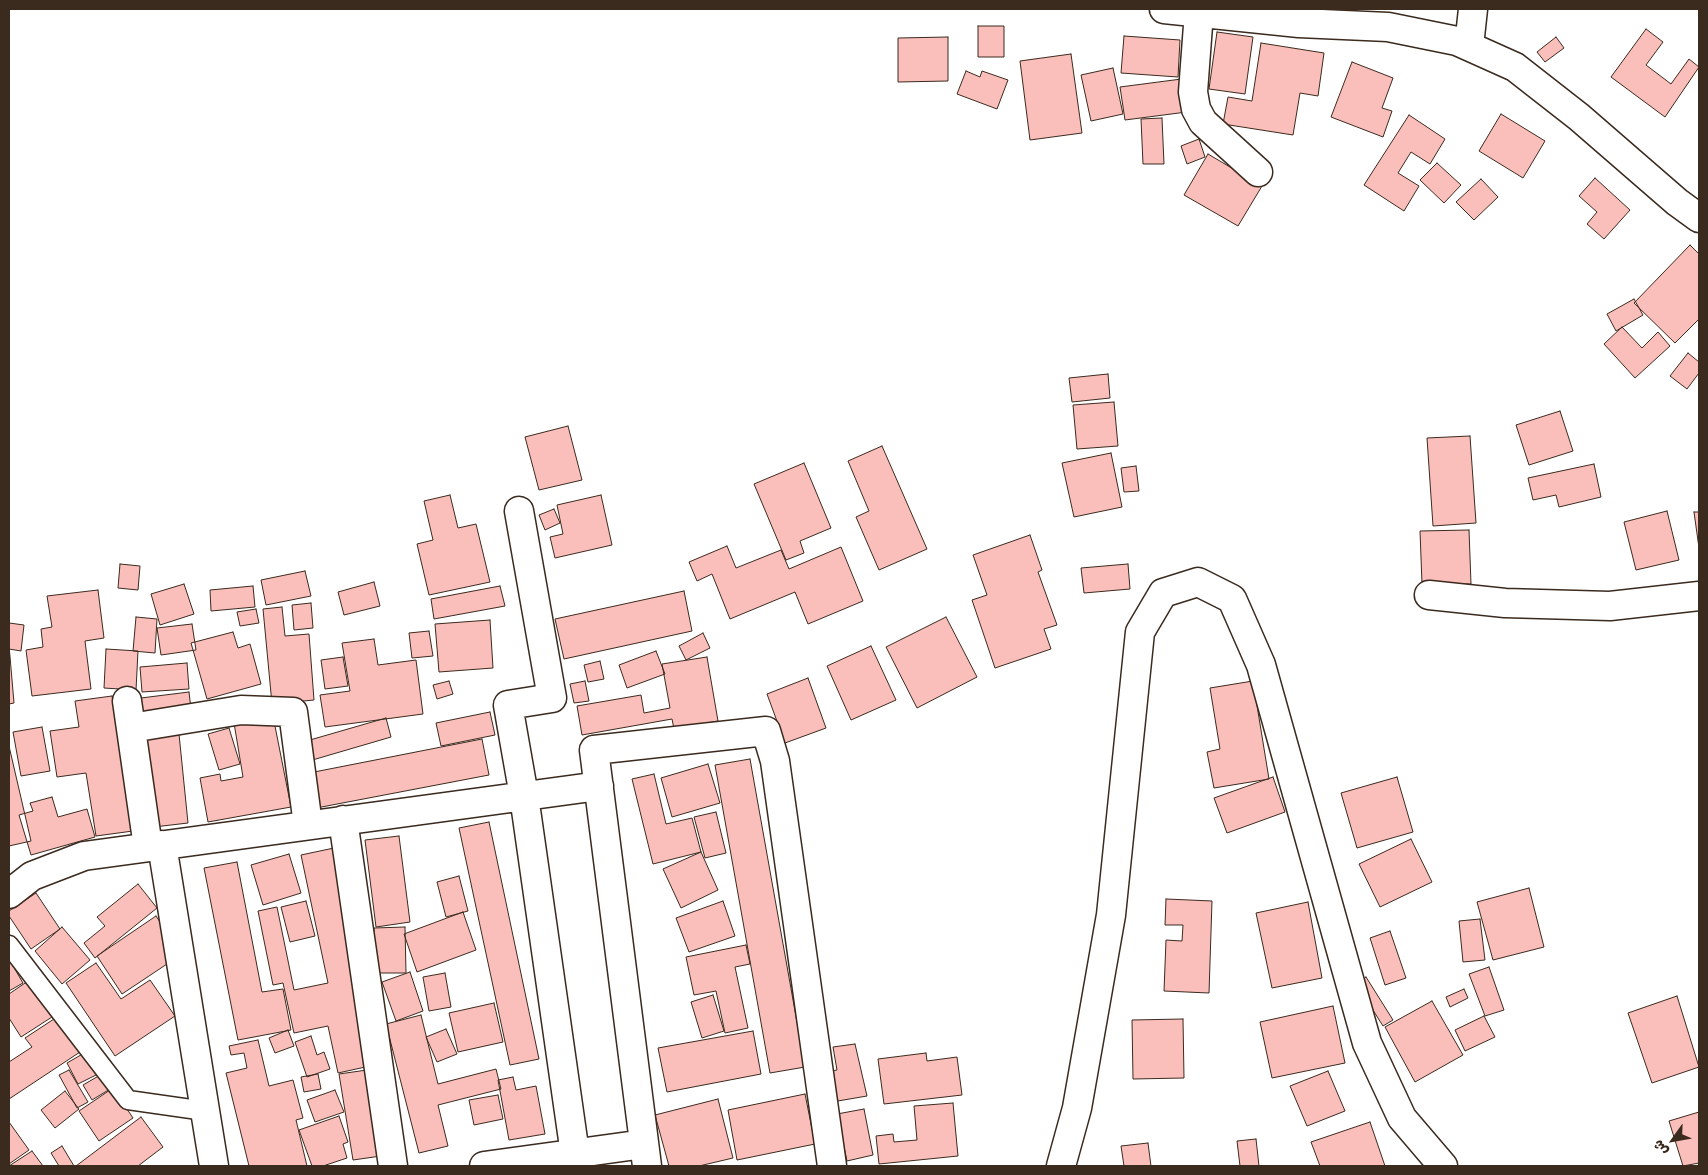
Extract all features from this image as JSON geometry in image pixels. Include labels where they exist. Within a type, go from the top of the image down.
[{"type":"street","points":[[1164,9],[1299,23],[1388,27],[1457,41],[1515,67],[1579,117],[1677,202],[1699,218]]},
{"type":"street","points":[[1469,46],[1473,9]]},
{"type":"street","points":[[1199,12],[1193,92],[1196,109],[1203,122],[1258,172]]},
{"type":"street","points":[[519,511],[552,698],[508,705],[524,796],[574,1154]]},
{"type":"street","points":[[1061,1166],[1077,1108],[1111,915],[1140,632],[1163,593],[1198,582],[1232,599],[1261,665],[1367,1043],[1402,1118],[1443,1166]]},
{"type":"street","points":[[1429,596],[1504,603],[1610,606],[1699,596]]},
{"type":"street","points":[[127,701],[214,1166]]},
{"type":"street","points":[[131,728],[241,710],[292,712],[308,825]]},
{"type":"street","points":[[484,1166],[574,1154],[645,1155],[594,750],[766,731],[775,761],[832,1166]]},
{"type":"street","points":[[9,894],[32,876],[55,865],[84,856],[599,786]]},
{"type":"street","points":[[343,820],[393,1166]]},
{"type":"lane","points":[[9,945],[128,1100],[205,1111]]},
{"type":"building","points":[[978,26],[1004,26],[1004,57],[978,57]]},
{"type":"building","points":[[1646,29],[1663,42],[1646,65],[1671,84],[1689,59],[1699,67],[1665,117],[1611,77]]},
{"type":"building","points":[[1217,32],[1253,37],[1245,94],[1209,89]]},
{"type":"building","points":[[1124,36],[1180,40],[1178,77],[1121,73]]},
{"type":"building","points":[[948,37],[948,81],[898,82],[898,38]]},
{"type":"building","points":[[1556,37],[1564,48],[1545,62],[1537,52]]},
{"type":"building","points":[[1261,43],[1324,53],[1318,96],[1300,93],[1293,135],[1223,124],[1228,97],[1252,101]]},
{"type":"building","points":[[1071,54],[1082,133],[1030,140],[1020,61]]},
{"type":"building","points":[[1352,62],[1393,78],[1382,108],[1392,111],[1383,137],[1331,117]]},
{"type":"building","points":[[1113,68],[1123,114],[1091,121],[1081,75]]},
{"type":"building","points":[[966,71],[980,77],[982,71],[1008,80],[997,109],[957,94]]},
{"type":"building","points":[[1197,77],[1202,110],[1125,120],[1120,87]]},
{"type":"building","points":[[1501,114],[1545,141],[1523,178],[1479,151]]},
{"type":"building","points":[[1409,115],[1445,139],[1430,164],[1411,152],[1398,173],[1419,186],[1404,211],[1364,185]]},
{"type":"building","points":[[1162,118],[1164,164],[1143,164],[1141,119]]},
{"type":"building","points":[[1199,139],[1205,157],[1187,164],[1181,146]]},
{"type":"building","points":[[1208,154],[1262,186],[1238,226],[1184,195]]},
{"type":"building","points":[[1437,163],[1461,185],[1444,203],[1420,180]]},
{"type":"building","points":[[1595,178],[1630,210],[1604,239],[1587,224],[1597,212],[1579,196]]},
{"type":"building","points":[[1481,179],[1498,197],[1474,220],[1456,202]]},
{"type":"building","points":[[1690,245],[1699,254],[1699,319],[1675,343],[1634,303]]},
{"type":"building","points":[[1634,299],[1643,315],[1616,331],[1607,314]]},
{"type":"building","points":[[1622,327],[1642,348],[1658,332],[1670,346],[1635,378],[1604,344]]},
{"type":"building","points":[[1688,353],[1699,362],[1699,373],[1687,389],[1670,376]]},
{"type":"building","points":[[1108,374],[1110,398],[1072,402],[1069,378]]},
{"type":"building","points":[[1114,402],[1118,446],[1077,449],[1073,405]]},
{"type":"building","points":[[1560,411],[1573,451],[1529,465],[1516,425]]},
{"type":"building","points":[[568,426],[582,480],[539,490],[525,437]]},
{"type":"building","points":[[1470,436],[1476,523],[1433,526],[1427,438]]},
{"type":"building","points":[[882,446],[927,549],[879,570],[856,517],[869,511],[848,461]]},
{"type":"building","points":[[1111,453],[1122,507],[1074,517],[1062,463]]},
{"type":"building","points":[[804,463],[831,528],[800,541],[804,553],[786,560],[754,484]]},
{"type":"building","points":[[1594,464],[1601,497],[1559,507],[1556,495],[1533,500],[1528,478]]},
{"type":"building","points":[[1136,466],[1139,491],[1124,492],[1121,468]]},
{"type":"building","points":[[450,495],[458,528],[476,524],[490,582],[429,595],[417,544],[433,540],[424,501]]},
{"type":"building","points":[[601,495],[612,545],[555,558],[550,537],[563,534],[557,505]]},
{"type":"building","points":[[554,509],[560,523],[545,530],[539,515]]},
{"type":"building","points":[[1667,511],[1679,560],[1636,570],[1624,522]]},
{"type":"building","points":[[1694,512],[1699,512],[1699,548]]},
{"type":"building","points":[[1469,530],[1471,584],[1422,584],[1420,531]]},
{"type":"building","points":[[1030,535],[1042,570],[1038,572],[1057,625],[1044,629],[1051,649],[995,668],[972,600],[987,595],[973,555]]},
{"type":"building","points":[[727,546],[736,568],[781,550],[789,569],[841,547],[863,601],[808,624],[795,592],[730,619],[712,574],[697,581],[689,562]]},
{"type":"building","points":[[120,564],[140,566],[138,590],[118,588]]},
{"type":"building","points":[[1128,564],[1130,589],[1084,593],[1081,568]]},
{"type":"building","points":[[305,571],[311,596],[266,605],[261,580]]},
{"type":"building","points":[[374,582],[380,606],[344,615],[338,592]]},
{"type":"building","points":[[184,584],[194,614],[160,625],[151,594]]},
{"type":"building","points":[[253,586],[255,607],[211,611],[210,590]]},
{"type":"building","points":[[500,586],[505,606],[434,619],[431,599]]},
{"type":"building","points":[[98,590],[104,638],[85,641],[91,689],[32,696],[26,650],[43,647],[41,629],[52,627],[47,596]]},
{"type":"building","points":[[684,591],[692,631],[564,659],[555,619]]},
{"type":"building","points":[[311,603],[313,628],[294,630],[292,605]]},
{"type":"building","points":[[282,607],[285,636],[309,634],[314,700],[272,704],[263,609]]},
{"type":"building","points":[[256,609],[259,623],[240,626],[237,612]]},
{"type":"building","points":[[136,617],[157,619],[155,653],[133,651]]},
{"type":"building","points":[[946,617],[977,677],[917,708],[886,647]]},
{"type":"building","points":[[490,620],[493,668],[439,672],[435,624]]},
{"type":"building","points":[[9,623],[24,625],[21,651],[9,649]]},
{"type":"building","points":[[192,624],[196,650],[161,655],[157,628]]},
{"type":"building","points":[[429,631],[433,656],[412,658],[409,633]]},
{"type":"building","points":[[233,632],[238,648],[250,644],[261,684],[207,699],[191,643]]},
{"type":"building","points":[[703,633],[710,648],[686,660],[679,646]]},
{"type":"building","points":[[374,639],[378,665],[416,660],[423,714],[325,727],[320,695],[350,691],[342,643]]},
{"type":"building","points":[[9,645],[14,703],[9,704]]},
{"type":"building","points":[[871,646],[896,700],[851,720],[827,666]]},
{"type":"building","points":[[106,649],[138,651],[136,690],[104,688]]},
{"type":"building","points":[[656,651],[665,674],[627,688],[619,665]]},
{"type":"building","points":[[343,657],[348,686],[325,689],[321,660]]},
{"type":"building","points":[[707,657],[718,721],[674,729],[672,719],[582,735],[577,706],[641,695],[644,713],[670,708],[662,664]]},
{"type":"building","points":[[600,661],[604,679],[588,682],[584,665]]},
{"type":"building","points":[[187,663],[189,689],[142,692],[140,667]]},
{"type":"building","points":[[808,678],[826,728],[785,743],[767,694]]},
{"type":"building","points":[[449,681],[453,694],[437,699],[433,685]]},
{"type":"building","points":[[585,681],[589,701],[574,703],[570,684]]},
{"type":"building","points":[[1253,681],[1269,779],[1214,788],[1207,752],[1220,749],[1210,688]]},
{"type":"building","points":[[189,692],[191,709],[143,714],[141,698]]},
{"type":"building","points":[[112,696],[133,831],[96,836],[86,773],[57,777],[50,731],[79,727],[75,701]]},
{"type":"building","points":[[490,712],[495,735],[441,746],[436,723]]},
{"type":"building","points":[[273,716],[291,807],[208,822],[200,778],[220,774],[221,781],[243,777],[234,723]]},
{"type":"building","points":[[386,718],[391,737],[309,761],[303,742]]},
{"type":"building","points":[[42,727],[50,771],[21,776],[13,732]]},
{"type":"building","points":[[229,728],[240,764],[219,770],[208,734]]},
{"type":"building","points":[[179,734],[188,823],[154,827],[144,737]]},
{"type":"building","points":[[482,739],[489,775],[311,809],[304,774]]},
{"type":"building","points":[[9,746],[31,841],[9,846]]},
{"type":"building","points":[[750,759],[805,1067],[770,1073],[715,765]]},
{"type":"building","points":[[708,764],[720,803],[672,817],[661,778]]},
{"type":"building","points":[[654,774],[666,824],[692,818],[701,852],[653,864],[632,779]]},
{"type":"building","points":[[1273,777],[1285,812],[1227,833],[1214,798]]},
{"type":"building","points":[[1397,777],[1413,832],[1357,848],[1341,793]]},
{"type":"building","points":[[52,797],[58,817],[87,809],[95,837],[31,855],[19,815],[33,811],[30,803]]},
{"type":"building","points":[[716,812],[726,853],[705,858],[694,817]]},
{"type":"building","points":[[489,822],[539,1059],[510,1065],[459,828]]},
{"type":"building","points":[[399,836],[410,922],[376,927],[365,840]]},
{"type":"building","points":[[1411,839],[1432,882],[1380,907],[1359,864]]},
{"type":"building","points":[[334,848],[379,1064],[338,1073],[328,1026],[294,1033],[283,983],[273,985],[258,911],[277,907],[294,990],[328,983],[301,855]]},
{"type":"building","points":[[701,852],[718,890],[681,908],[663,869]]},
{"type":"building","points":[[289,854],[301,893],[263,905],[251,865]]},
{"type":"building","points":[[237,862],[262,992],[283,989],[291,1030],[238,1040],[204,868]]},
{"type":"building","points":[[459,876],[468,911],[446,917],[437,882]]},
{"type":"building","points":[[138,884],[157,908],[95,958],[84,943],[105,926],[97,917]]},
{"type":"building","points":[[1529,888],[1544,947],[1493,960],[1477,902]]},
{"type":"building","points":[[36,893],[60,929],[31,949],[9,916],[9,911]]},
{"type":"building","points":[[1166,899],[1212,901],[1209,993],[1164,991],[1166,940],[1182,941],[1183,925],[1165,925]]},
{"type":"building","points":[[306,901],[315,936],[290,942],[281,907]]},
{"type":"building","points":[[723,901],[735,936],[689,952],[676,918]]},
{"type":"building","points":[[1308,902],[1322,978],[1272,988],[1256,913]]},
{"type":"building","points":[[463,912],[476,950],[417,972],[404,934]]},
{"type":"building","points":[[156,916],[182,954],[122,994],[97,956]]},
{"type":"building","points":[[1480,919],[1485,960],[1463,962],[1459,921]]},
{"type":"building","points":[[62,927],[90,960],[62,984],[35,951]]},
{"type":"building","points":[[405,927],[406,973],[374,973],[374,928]]},
{"type":"building","points":[[1390,931],[1406,978],[1385,985],[1370,938]]},
{"type":"building","points":[[746,945],[750,964],[735,967],[748,1028],[725,1033],[716,991],[694,995],[686,957]]},
{"type":"building","points":[[9,959],[23,983],[9,991]]},
{"type":"building","points":[[96,963],[121,999],[150,980],[175,1016],[115,1056],[66,983]]},
{"type":"building","points":[[1489,967],[1504,1010],[1485,1016],[1469,974]]},
{"type":"building","points":[[410,972],[423,1011],[396,1021],[382,982]]},
{"type":"building","points":[[445,973],[451,1007],[429,1011],[423,977]]},
{"type":"building","points":[[1366,977],[1393,1020],[1383,1026],[1356,983]]},
{"type":"building","points":[[28,981],[52,1017],[21,1037],[9,1018],[9,994]]},
{"type":"building","points":[[1464,989],[1468,998],[1450,1007],[1446,997]]},
{"type":"building","points":[[713,995],[724,1031],[702,1038],[691,1002]]},
{"type":"building","points":[[1677,996],[1699,1067],[1652,1083],[1628,1013]]},
{"type":"building","points":[[1432,1001],[1463,1055],[1415,1082],[1385,1027]]},
{"type":"building","points":[[494,1003],[503,1042],[458,1052],[449,1013]]},
{"type":"building","points":[[1333,1006],[1345,1063],[1272,1078],[1260,1022]]},
{"type":"building","points":[[421,1015],[438,1084],[496,1069],[501,1089],[438,1105],[448,1146],[419,1153],[386,1024]]},
{"type":"building","points":[[1484,1016],[1495,1037],[1465,1051],[1455,1030]]},
{"type":"building","points":[[57,1017],[80,1052],[9,1099],[9,1062],[32,1047],[25,1038]]},
{"type":"building","points":[[1183,1019],[1184,1078],[1133,1079],[1132,1020]]},
{"type":"building","points":[[446,1029],[457,1054],[437,1062],[426,1037]]},
{"type":"building","points":[[288,1030],[294,1046],[275,1053],[269,1038]]},
{"type":"building","points":[[753,1031],[761,1074],[667,1092],[658,1048]]},
{"type":"building","points":[[311,1036],[317,1055],[324,1052],[330,1069],[307,1077],[295,1042]]},
{"type":"building","points":[[258,1040],[269,1086],[293,1080],[303,1118],[296,1120],[307,1166],[249,1166],[226,1073],[247,1068],[244,1053],[231,1055],[229,1046]]},
{"type":"building","points":[[855,1044],[867,1096],[826,1103],[820,1073],[837,1070],[833,1047]]},
{"type":"building","points":[[86,1052],[98,1074],[78,1084],[67,1063]]},
{"type":"building","points":[[926,1053],[927,1061],[957,1057],[962,1095],[884,1104],[878,1059]]},
{"type":"building","points":[[374,1069],[388,1155],[353,1160],[339,1074]]},
{"type":"building","points":[[69,1070],[88,1102],[77,1108],[59,1075]]},
{"type":"building","points":[[1328,1071],[1345,1111],[1307,1126],[1290,1086]]},
{"type":"building","points":[[102,1074],[110,1089],[92,1100],[83,1085]]},
{"type":"building","points":[[318,1074],[321,1089],[304,1092],[301,1077]]},
{"type":"building","points":[[513,1077],[516,1090],[536,1086],[545,1134],[509,1140],[498,1080]]},
{"type":"building","points":[[113,1088],[133,1118],[99,1141],[79,1111]]},
{"type":"building","points":[[335,1090],[344,1112],[315,1122],[307,1100]]},
{"type":"building","points":[[65,1091],[79,1109],[55,1128],[41,1110]]},
{"type":"building","points":[[805,1094],[815,1144],[737,1160],[728,1110]]},
{"type":"building","points":[[498,1095],[503,1119],[474,1125],[469,1100]]},
{"type":"building","points":[[718,1099],[733,1158],[699,1166],[669,1166],[655,1115]]},
{"type":"building","points":[[953,1103],[958,1156],[879,1164],[876,1136],[893,1134],[894,1142],[917,1140],[914,1106]]},
{"type":"building","points":[[864,1109],[873,1155],[847,1161],[837,1114]]},
{"type":"building","points":[[1699,1112],[1699,1163],[1683,1166],[1669,1121]]},
{"type":"building","points":[[339,1116],[348,1142],[343,1144],[347,1158],[323,1166],[312,1166],[299,1130]]},
{"type":"building","points":[[141,1117],[163,1147],[138,1166],[76,1166]]},
{"type":"building","points":[[9,1122],[29,1150],[9,1164]]},
{"type":"building","points":[[1370,1122],[1385,1166],[1320,1166],[1311,1142]]},
{"type":"building","points":[[1256,1139],[1259,1166],[1240,1166],[1237,1141]]},
{"type":"building","points":[[1148,1143],[1151,1166],[1124,1166],[1121,1146]]},
{"type":"building","points":[[62,1146],[74,1166],[59,1166],[51,1153]]},
{"type":"building","points":[[32,1151],[43,1166],[9,1166]]}]
